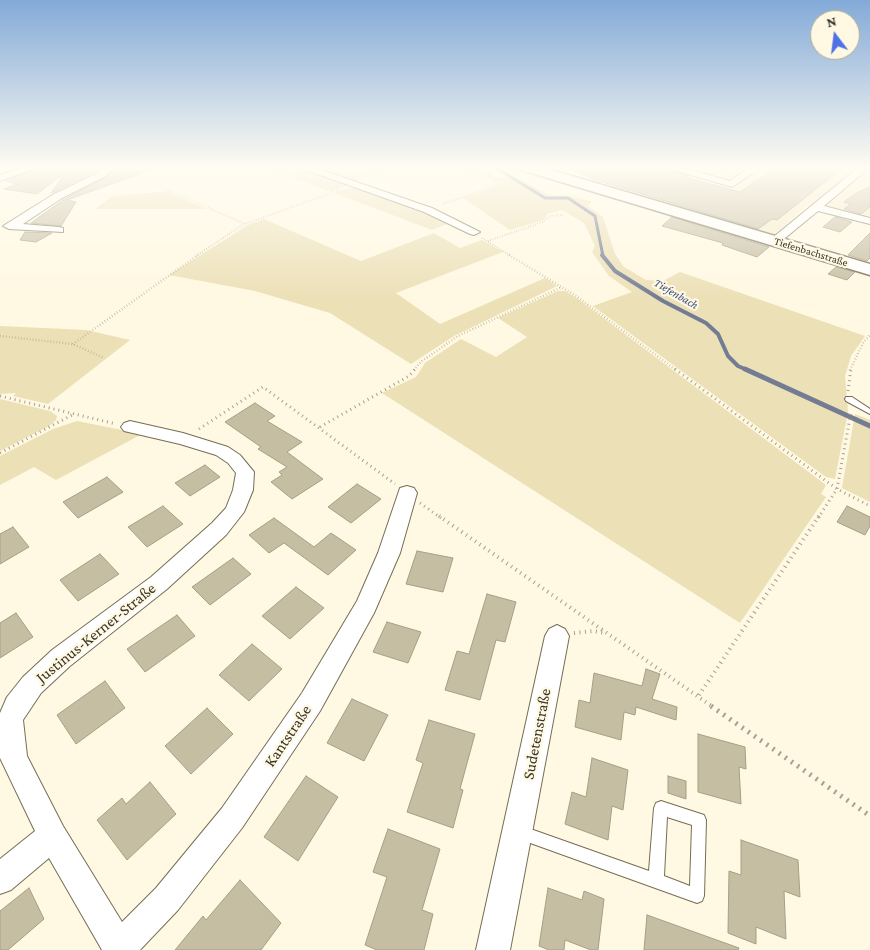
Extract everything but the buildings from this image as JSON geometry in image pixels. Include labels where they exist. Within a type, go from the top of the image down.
[{"type":"street","points":[[12,226],[36,210]]},
{"type":"street","points":[[429,210],[474,232]]},
{"type":"street","name":"Tiefenbachstraße","points":[[672,210],[870,270]]},
{"type":"street","points":[[775,241],[810,210]]},
{"type":"street","points":[[827,210],[870,221]]},
{"type":"street","points":[[0,225],[59,230]]},
{"type":"street","name":"Justinus-Kerner-Straße","points":[[119,949],[54,836],[14,758],[5,721],[32,684],[61,658],[159,583],[201,547],[234,512],[243,490],[245,472],[234,459],[222,451],[183,439],[130,427]]},
{"type":"street","name":"Kantstraße","points":[[119,949],[167,899],[232,818],[311,702],[366,606],[389,553],[407,493]]},
{"type":"street","name":"Sudetenstraße","points":[[493,950],[557,636]]},
{"type":"street","points":[[0,879],[54,836]]},
{"type":"lane","points":[[849,400],[870,412]]},
{"type":"lane","points":[[517,831],[697,896],[699,820],[661,808],[656,881]]},
{"type":"path","points":[[211,210],[245,224]]},
{"type":"path","points":[[73,344],[126,303],[245,224],[286,210]]},
{"type":"path","points":[[488,242],[543,222],[550,216],[564,215]]},
{"type":"path","points":[[474,232],[562,287],[837,489],[870,506]]},
{"type":"path","points":[[320,427],[410,376],[422,361],[458,336],[562,287]]},
{"type":"path","points":[[849,400],[848,390],[851,366],[863,342],[870,335]]},
{"type":"path","points":[[0,336],[73,344],[104,358]]},
{"type":"path","points":[[183,439],[263,387],[320,427],[407,493],[870,816]]},
{"type":"path","points":[[0,396],[130,427]]},
{"type":"path","points":[[699,695],[837,489],[851,412]]},
{"type":"path","points":[[0,453],[73,414]]},
{"type":"path","points":[[557,636],[593,631],[608,634]]},
{"type":"shaded area","points":[[380,210],[420,210],[452,222],[432,230]]},
{"type":"shaded area","points":[[481,210],[561,210],[547,214],[544,220],[510,230]]},
{"type":"shaded area","points":[[563,210],[594,210],[603,217],[615,254],[624,267],[646,280],[663,281],[680,272],[865,336],[851,356],[845,376],[848,412],[835,479],[826,477],[593,306],[632,292],[609,276],[592,252],[595,246],[584,223]]},
{"type":"shaded area","points":[[700,210],[801,210],[774,236],[696,213]]},
{"type":"shaded area","points":[[833,210],[870,210],[870,220]]},
{"type":"shaded area","points":[[264,219],[361,261],[434,233],[460,248],[482,240],[503,252],[396,293],[440,324],[545,278],[557,286],[454,336],[411,364],[330,313],[255,291],[169,275],[248,225]]},
{"type":"shaded area","points":[[558,291],[565,291],[578,299],[826,485],[821,494],[826,497],[740,623],[382,393],[416,377],[425,363],[461,339],[496,357],[527,337],[498,318]]},
{"type":"shaded area","points":[[0,326],[86,330],[130,340],[48,404],[13,396],[16,393],[0,394]]},
{"type":"shaded area","points":[[0,399],[50,411],[57,416],[56,420],[49,426],[0,451]]},
{"type":"shaded area","points":[[855,414],[870,420],[870,502],[842,488]]},
{"type":"shaded area","points":[[77,421],[142,434],[56,480],[34,467],[0,485],[0,456],[53,429]]},
{"type":"waterway","name":"Tiefenbach","points":[[586,210],[595,216],[603,256]]},
{"type":"waterway","name":"Tiefenbach","points":[[602,255],[615,271],[663,301],[706,323],[718,334],[728,356],[738,366],[747,370]]},
{"type":"waterway","name":"Tiefenbach","points":[[745,369],[870,426]]}]
